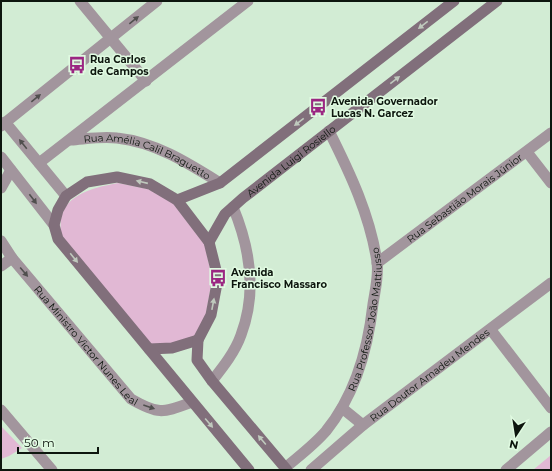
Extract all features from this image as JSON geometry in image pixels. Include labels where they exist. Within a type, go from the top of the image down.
[{"type":"main road","points":[[177,200],[220,183],[454,1]]},
{"type":"main road","name":"Avenida Luigi Rosiello","points":[[209,242],[225,214],[233,207],[497,1]]},
{"type":"main road","points":[[248,470],[58,239],[54,225],[58,210],[66,196],[87,182],[117,177],[150,184],[177,200],[209,242],[218,278],[211,315],[198,340],[197,360],[212,381],[286,469]]},
{"type":"main road","points":[[149,349],[172,348],[198,340]]},
{"type":"street","points":[[80,1],[146,81]]},
{"type":"street","points":[[66,196],[39,163],[3,124],[158,1]]},
{"type":"street","points":[[39,163],[71,140],[248,1]]},
{"type":"street","name":"Rua Professor João Mattiusso","points":[[286,469],[325,431],[342,408],[358,373],[370,332],[377,264],[368,221],[353,179],[329,131]]},
{"type":"street","name":"Rua Sebastião Morais Júnior","points":[[377,264],[551,133]]},
{"type":"street","name":"Rua Amélia Calil Braguetto","points":[[71,140],[116,138],[157,148],[193,166],[220,183]]},
{"type":"street","points":[[526,152],[551,183]]},
{"type":"street","points":[[1,157],[54,225]]},
{"type":"street","points":[[1,188],[11,170]]},
{"type":"street","points":[[212,381],[227,361],[241,335],[249,301],[250,267],[242,229],[233,207]]},
{"type":"street","name":"Rua Ministro Victor Nunes Leal","points":[[1,240],[12,258],[131,399],[149,409],[167,411],[192,402]]},
{"type":"street","points":[[1,266],[12,258]]},
{"type":"street","name":"Rua Doutor Amadeu Mendes","points":[[310,470],[364,425],[551,283]]},
{"type":"street","points":[[491,330],[551,408]]},
{"type":"street","points":[[342,408],[364,425]]},
{"type":"street","points":[[1,410],[52,470]]},
{"type":"street","points":[[506,470],[551,432]]},
{"type":"shaded area","points":[[118,183],[148,189],[173,203],[205,245],[212,279],[206,314],[195,336],[171,344],[150,345],[62,238],[62,213],[67,205],[84,192],[94,188]]},
{"type":"shaded area","points":[[1,426],[22,448],[1,459]]},
{"type":"shaded area","points":[[551,455],[551,470],[533,470]]},
{"type":"place","name":"Rua Carlos de Campos","points":[[77,65]]},
{"type":"place","name":"Avenida Governador Lucas N. Garcez","points":[[318,107]]},
{"type":"place","name":"Avenida Francisco Massaro","points":[[218,278]]}]
